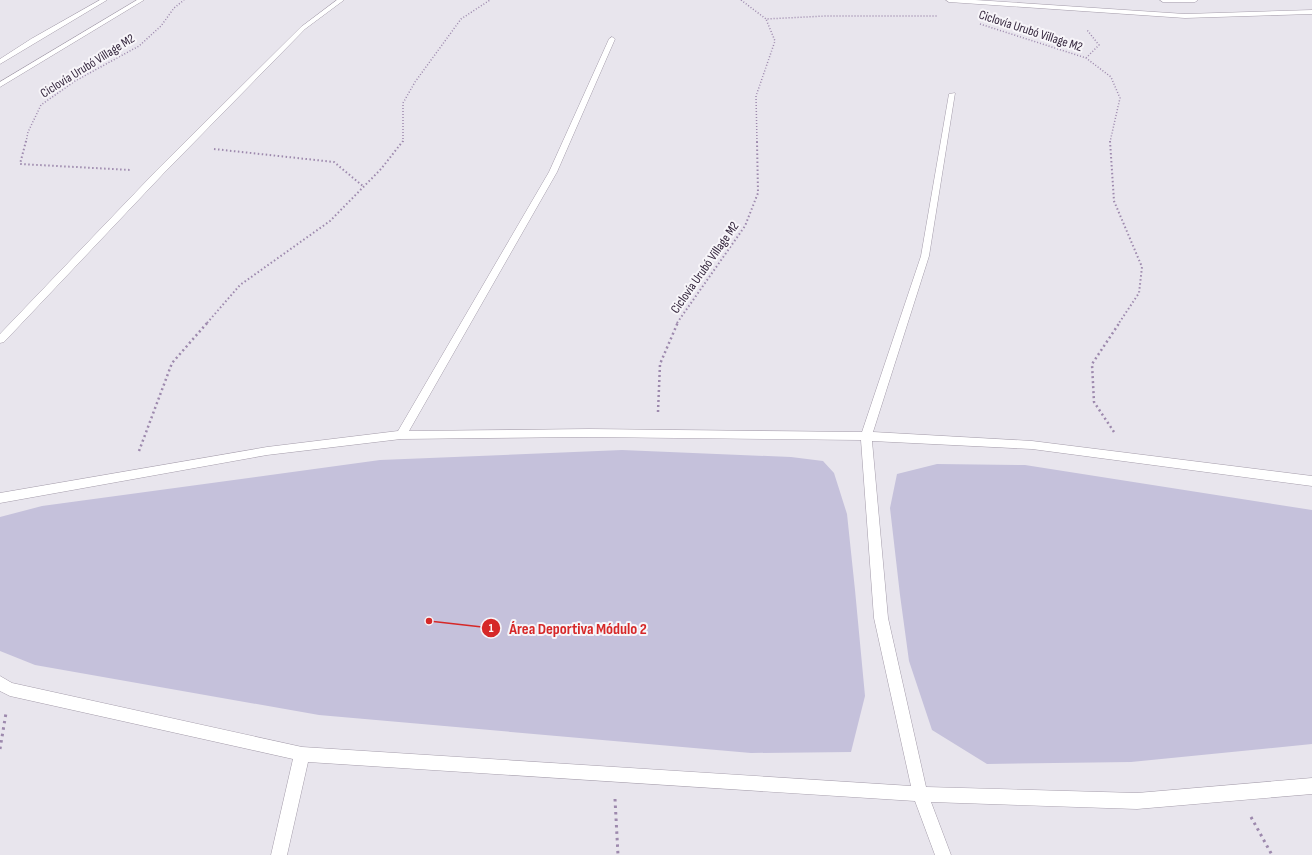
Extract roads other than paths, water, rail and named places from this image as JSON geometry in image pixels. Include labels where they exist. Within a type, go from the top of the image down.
[{"type":"street","points":[[0,62],[33,40],[104,0]]},
{"type":"street","points":[[0,85],[141,0]]},
{"type":"street","points":[[0,340],[160,172],[303,28],[341,0]]},
{"type":"street","points":[[949,0],[1071,10],[1185,16],[1312,12]]},
{"type":"street","points":[[1080,0],[1084,10]]},
{"type":"street","points":[[1163,0],[1196,0]]},
{"type":"street","points":[[401,435],[553,172],[612,39]]},
{"type":"street","points":[[943,855],[920,794],[881,618],[866,436],[925,256],[953,94]]},
{"type":"street","points":[[0,498],[267,451],[401,435],[589,433],[866,436],[1032,445],[1312,481]]},
{"type":"street","points":[[5,686],[302,754],[920,794],[1137,801],[1312,786]]},
{"type":"street","points":[[279,855],[302,754]]},
{"type":"place","name":"Área Deportiva Módulo 2","points":[[429,621]]}]
